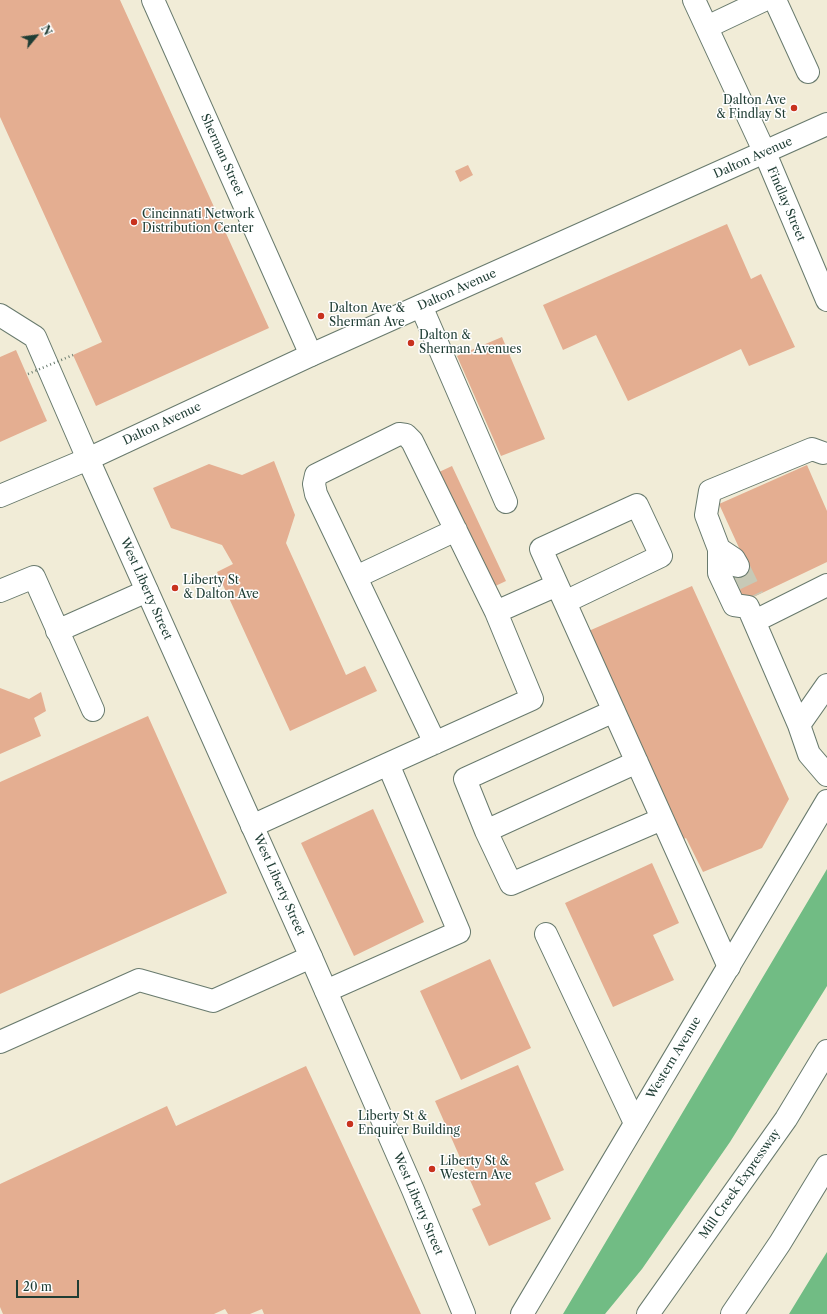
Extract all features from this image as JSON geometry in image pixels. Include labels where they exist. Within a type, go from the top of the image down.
[{"type":"main road","name":"Sherman Street","points":[[153,0],[311,354]]},
{"type":"main road","name":"Findlay Street","points":[[694,0],[764,153],[827,300]]},
{"type":"main road","points":[[707,27],[764,0]]},
{"type":"main road","points":[[775,0],[808,72]]},
{"type":"main road","name":"Dalton Avenue","points":[[0,496],[88,459],[311,354],[827,124]]},
{"type":"main road","points":[[421,306],[506,502]]},
{"type":"main road","name":"West Liberty Street","points":[[0,315],[35,337],[311,957],[464,1314]]},
{"type":"main road","points":[[252,826],[388,764],[435,743],[532,699],[496,612],[412,441],[406,435],[399,434],[316,475],[314,484],[316,494],[435,743]]},
{"type":"main road","points":[[826,455],[812,449],[710,491],[706,515],[719,549],[719,573],[734,605],[752,608],[827,585]]},
{"type":"main road","points":[[496,612],[561,593],[661,556],[637,505],[541,549],[561,593],[614,712],[637,762],[662,819],[729,966]]},
{"type":"main road","points":[[356,577],[456,530]]},
{"type":"main road","points":[[719,549],[734,559],[738,566]]},
{"type":"main road","points":[[0,591],[34,577],[93,710]]},
{"type":"main road","points":[[57,631],[147,591]]},
{"type":"main road","points":[[752,608],[799,725],[809,754],[827,775]]},
{"type":"main road","points":[[799,725],[827,685]]},
{"type":"main road","points":[[614,712],[464,779],[486,831],[511,884],[662,819]]},
{"type":"main road","points":[[486,831],[637,762]]},
{"type":"main road","points":[[326,992],[459,932],[388,764]]},
{"type":"main road","name":"Western Avenue","points":[[522,1314],[827,801]]},
{"type":"main road","points":[[546,934],[636,1123]]},
{"type":"main road","points":[[0,1042],[139,980],[213,1002],[311,957]]},
{"type":"main road","name":"Mill Creek Expressway","points":[[648,1314],[786,1119],[827,1051]]},
{"type":"main road","points":[[732,1314],[780,1244],[827,1166]]},
{"type":"path","points":[[28,374],[73,355]]},
{"type":"green space","points":[[827,869],[827,986],[730,1142],[642,1269],[605,1314],[563,1314]]},
{"type":"green space","points":[[827,1252],[827,1314],[789,1314],[817,1268]]},
{"type":"building","name":"Cincinnati Network Distribution Center","points":[[0,0],[120,0],[269,328],[96,406],[73,355],[102,342],[0,117]]},
{"type":"building","points":[[468,165],[473,175],[460,182],[455,171]]},
{"type":"building","points":[[727,224],[751,279],[761,274],[795,347],[749,366],[741,349],[628,401],[596,335],[563,350],[543,305]]},
{"type":"building","points":[[502,337],[545,439],[501,456],[457,356]]},
{"type":"building","points":[[16,350],[47,421],[0,442],[0,357]]},
{"type":"building","points":[[274,461],[295,515],[286,543],[346,675],[365,666],[377,691],[290,731],[217,572],[233,564],[222,545],[171,528],[153,488],[209,464],[242,475]]},
{"type":"building","points":[[807,465],[827,511],[827,562],[741,603],[727,572],[746,563],[719,504]]},
{"type":"building","points":[[452,466],[506,581],[489,589],[437,473]]},
{"type":"building","points":[[692,586],[789,799],[762,848],[703,872],[686,838],[679,841],[584,633]]},
{"type":"building","points":[[0,688],[29,699],[41,692],[46,711],[34,718],[41,736],[0,754]]},
{"type":"building","points":[[148,716],[227,893],[0,994],[0,782]]},
{"type":"building","points":[[373,809],[424,922],[354,956],[301,843]]},
{"type":"building","points":[[652,863],[679,923],[653,935],[674,980],[613,1007],[565,903]]},
{"type":"building","points":[[490,959],[531,1048],[461,1080],[420,991]]},
{"type":"building","points":[[518,1065],[564,1170],[535,1183],[551,1219],[489,1246],[472,1209],[481,1205],[435,1101]]},
{"type":"building","points":[[306,1066],[421,1314],[264,1314],[262,1309],[250,1314],[228,1314],[225,1309],[214,1314],[3,1314],[0,1307],[0,1184],[167,1106],[176,1126]]},
{"type":"tunnel","points":[[738,566],[753,597]]},
{"type":"place","name":"Dalton Ave & Findlay St","points":[[794,108]]},
{"type":"place","name":"Cincinnati Network Distribution Center","points":[[134,222]]},
{"type":"place","name":"Dalton Ave & Sherman Ave","points":[[321,316]]},
{"type":"place","name":"Dalton & Sherman Avenues","points":[[411,343]]},
{"type":"place","name":"Liberty St & Dalton Ave","points":[[175,588]]},
{"type":"place","name":"Liberty St & Enquirer Building","points":[[350,1124]]},
{"type":"place","name":"Liberty St & Western Ave","points":[[432,1169]]}]
